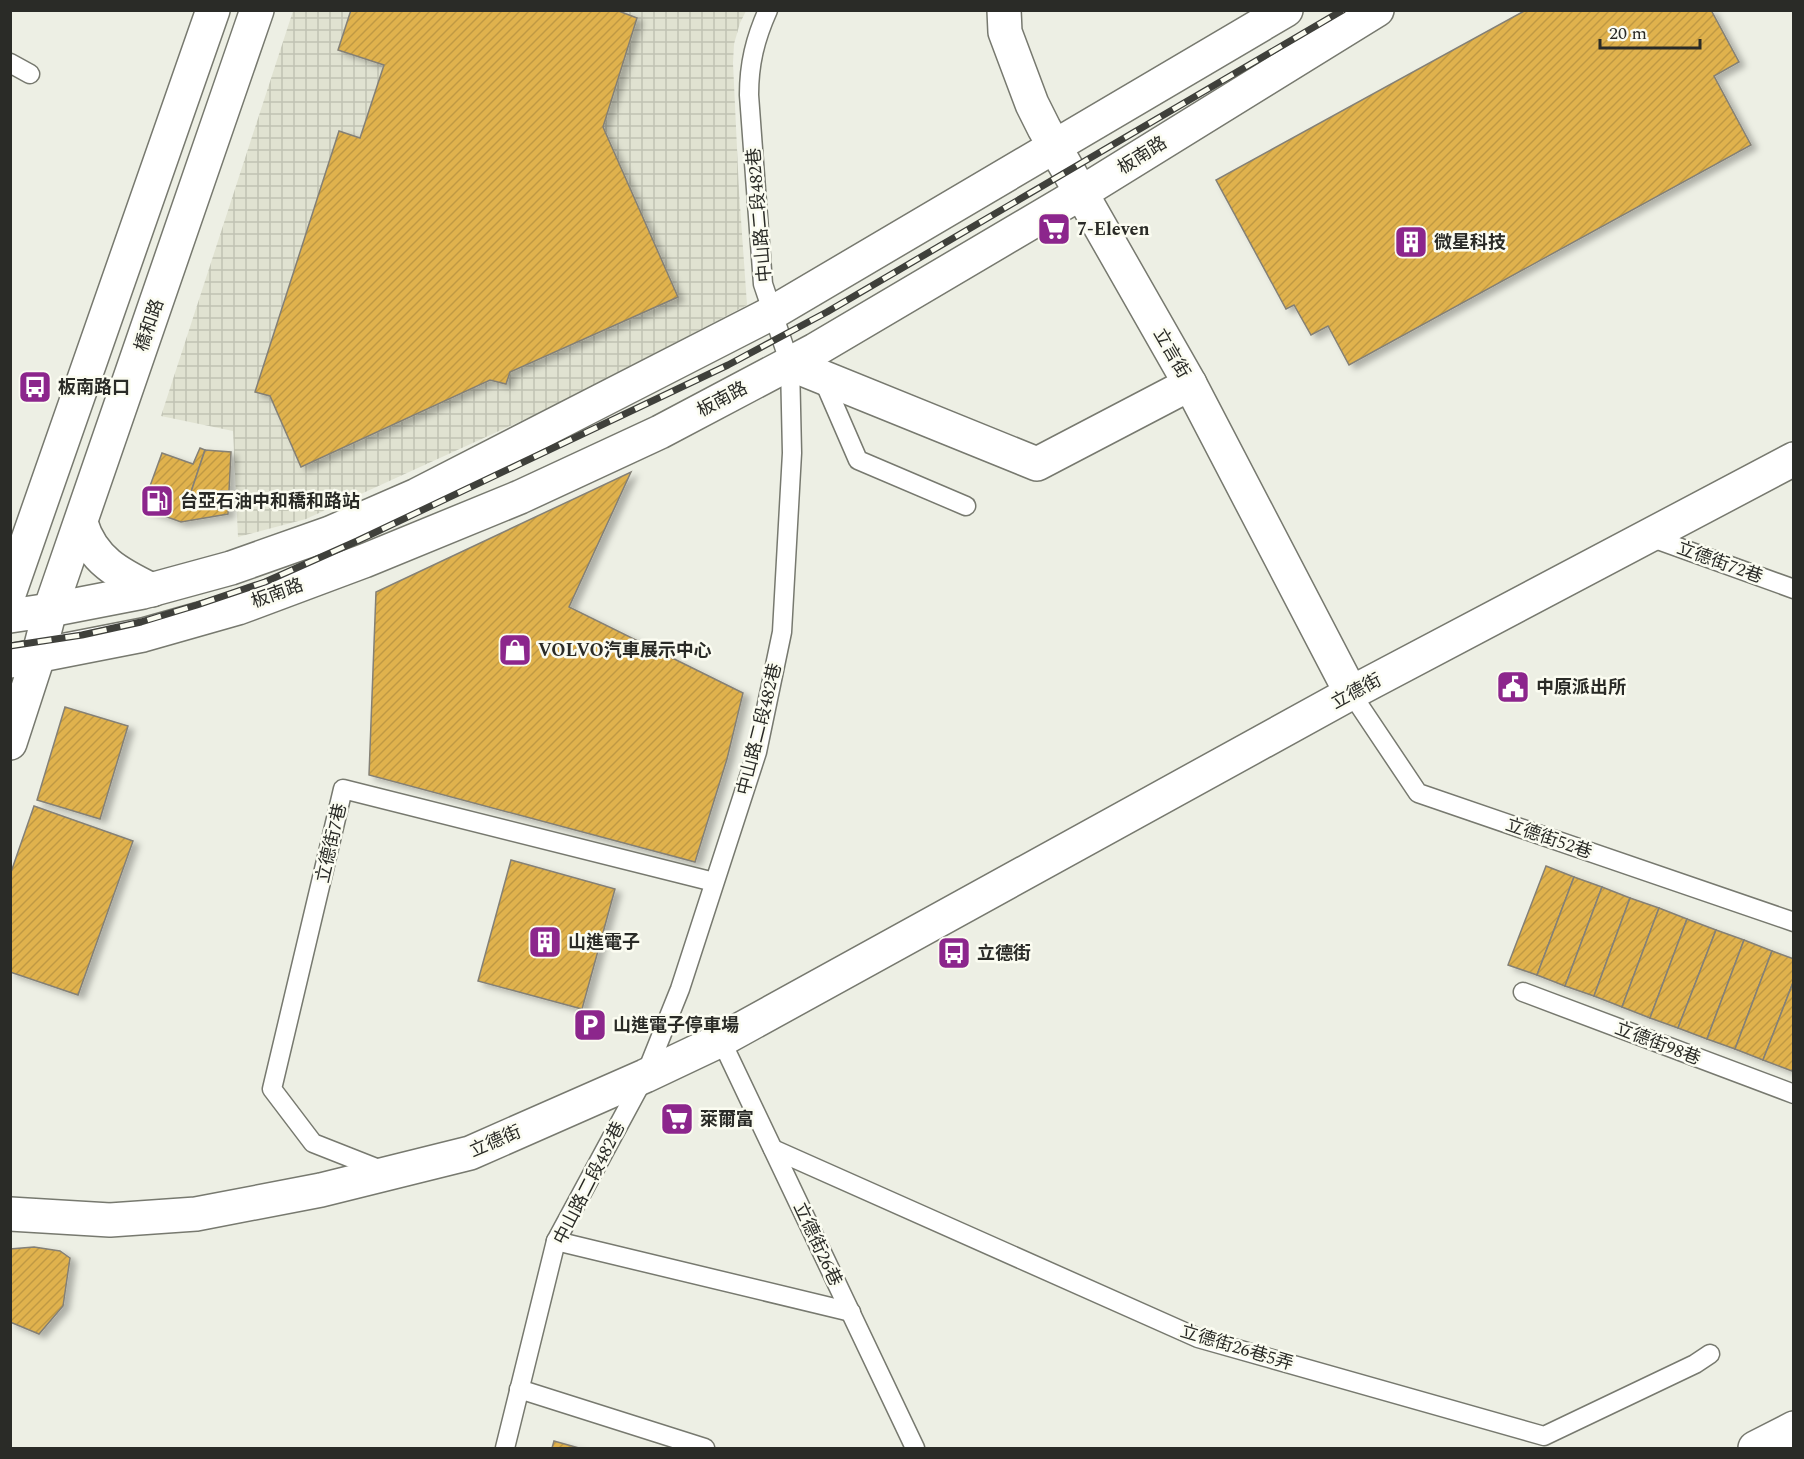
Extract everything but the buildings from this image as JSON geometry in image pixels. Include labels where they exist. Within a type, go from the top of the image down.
[{"type":"street","points":[[10,591],[213,10]]},
{"type":"street","name":"橋和路","points":[[10,743],[24,659],[50,610],[257,10]]},
{"type":"street","name":"立言街","points":[[1004,10],[1005,32],[1032,104],[1044,128],[1190,384],[1351,693]]},
{"type":"street","points":[[10,616],[152,590],[231,568],[319,537],[417,495],[772,313],[1286,10]]},
{"type":"street","name":"板南路","points":[[24,659],[143,635],[238,608],[364,561],[530,492],[660,432],[790,364],[1081,193],[1377,10]]},
{"type":"street","points":[[790,364],[1037,464],[1190,384]]},
{"type":"street","name":"立德街","points":[[10,1214],[110,1220],[196,1215],[321,1190],[470,1153],[721,1040],[1351,693],[1794,459]]},
{"type":"street","points":[[81,523],[84,534],[96,554],[126,577],[152,590]]},
{"type":"street","points":[[1755,1449],[1794,1428]]},
{"type":"lane","name":"中山路二段482巷","points":[[505,1449],[556,1241],[645,1076],[680,989],[757,752],[782,632],[792,453],[790,364],[763,284],[749,95],[749,71],[753,51],[768,10]]},
{"type":"lane","points":[[10,63],[30,74]]},
{"type":"lane","points":[[822,377],[858,460],[966,506]]},
{"type":"lane","name":"立德街72巷","points":[[1647,536],[1794,589]]},
{"type":"lane","name":"立德街52巷","points":[[1351,693],[1418,793],[1794,922]]},
{"type":"lane","name":"立德街7巷","points":[[389,1173],[314,1143],[272,1089],[343,789],[714,882]]},
{"type":"lane","name":"立德街98巷","points":[[1523,992],[1794,1095]]},
{"type":"lane","name":"立德街26巷","points":[[721,1040],[915,1449]]},
{"type":"lane","name":"立德街26巷5弄","points":[[773,1149],[1198,1338],[1544,1436],[1695,1364],[1710,1354]]},
{"type":"lane","points":[[556,1241],[850,1312]]},
{"type":"lane","points":[[519,1389],[705,1449]]},
{"type":"shaded area","points":[[293,11],[746,11],[734,44],[733,63],[747,305],[554,406],[306,519],[238,537],[233,431],[161,416]]},
{"type":"railway","points":[[10,646],[82,635],[141,622],[265,582],[357,541],[728,365],[827,312],[1343,10]]},
{"type":"place","name":"7-Eleven","points":[[1054,229]]},
{"type":"place","name":"微星科技","points":[[1411,242]]},
{"type":"place","name":"板南路口","points":[[35,387]]},
{"type":"place","name":"台亞石油中和穚和路站","points":[[157,501]]},
{"type":"place","name":"VOLVO汽車展示中心","points":[[515,650]]},
{"type":"place","name":"中原派出所","points":[[1513,687]]},
{"type":"place","name":"山進電子","points":[[545,942]]},
{"type":"place","name":"立德街","points":[[954,953]]},
{"type":"place","name":"山進電子停車場","points":[[590,1025]]},
{"type":"place","name":"萊爾富","points":[[677,1119]]}]
